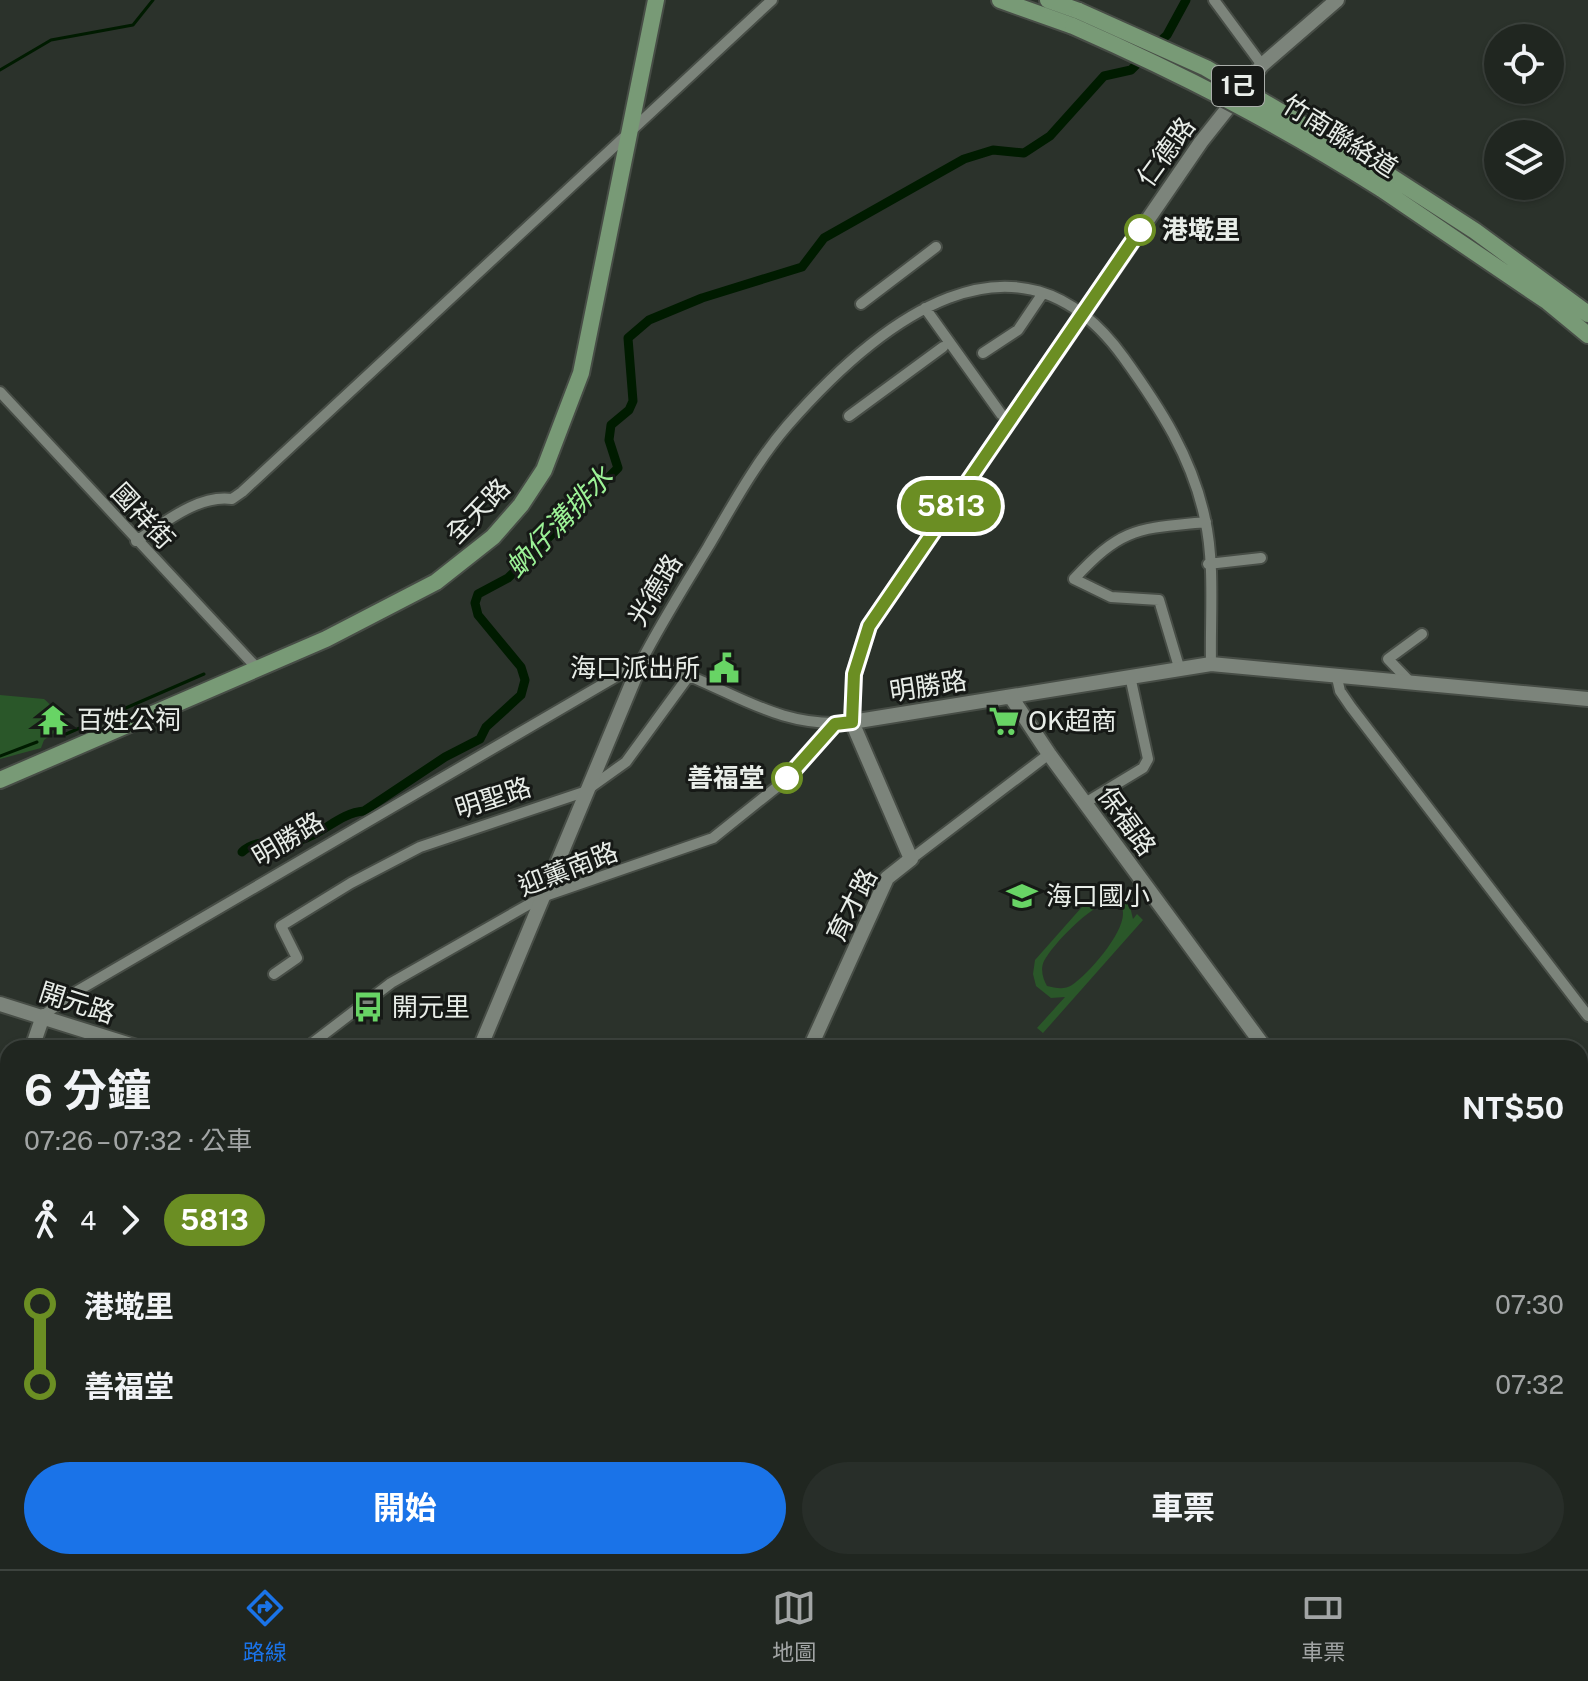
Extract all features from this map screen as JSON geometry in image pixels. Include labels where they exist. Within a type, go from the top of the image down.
[{"type":"main road","name":"全天路","points":[[0,780],[326,639],[436,582],[493,537],[521,505],[544,470],[581,373],[656,0]]},
{"type":"main road","name":"竹南聯絡道","points":[[1000,0],[1076,18]]},
{"type":"main road","name":"竹南聯絡道","points":[[1048,0],[1076,18],[1475,231],[1588,314]]},
{"type":"main road","name":"竹南聯絡道","points":[[1385,182],[1588,335]]},
{"type":"street","points":[[136,541],[188,508],[223,497],[232,499],[242,492],[772,0]]},
{"type":"street","points":[[1214,0],[1262,65]]},
{"type":"street","name":"仁德路","points":[[852,722],[854,674],[869,626],[1201,142],[1262,65],[1337,0]]},
{"type":"street","points":[[861,304],[936,247]]},
{"type":"street","name":"光德路","points":[[483,1040],[584,792],[641,662],[744,485],[786,427],[851,362],[925,308],[973,288],[1025,288],[1083,311]]},
{"type":"street","points":[[983,353],[1018,330],[1043,293]]},
{"type":"street","points":[[925,308],[1001,414],[1010,420]]},
{"type":"street","points":[[1083,311],[1118,349],[1165,414],[1197,489],[1206,522],[1211,664]]},
{"type":"street","points":[[849,416],[943,347]]},
{"type":"street","name":"國祥街","points":[[0,392],[256,667]]},
{"type":"street","points":[[1179,667],[1159,600],[1111,597],[1074,579],[1100,551],[1135,530],[1206,522]]},
{"type":"street","points":[[1208,564],[1261,558]]},
{"type":"street","points":[[1414,685],[1388,659],[1422,634]]},
{"type":"street","name":"明勝路","points":[[43,1016],[126,962],[641,662],[688,677],[751,707],[835,724],[1211,664],[1588,699]]},
{"type":"street","points":[[1085,803],[1143,768],[1148,759],[1130,676]]},
{"type":"street","name":"明聖路","points":[[274,974],[297,958],[281,926],[351,883],[420,847],[584,792],[626,762],[688,677]]},
{"type":"street","points":[[1337,678],[1340,691],[1351,707],[1588,1016]]},
{"type":"street","name":"保福路","points":[[1011,697],[1049,754],[1259,1040]]},
{"type":"street","points":[[852,722],[911,859]]},
{"type":"street","name":"迎薰南路","points":[[316,1040],[391,983],[542,897],[713,838],[783,782],[835,724]]},
{"type":"street","name":"育才路","points":[[814,1040],[887,878],[1049,754]]},
{"type":"street","name":"開元路","points":[[0,1004],[114,1040]]},
{"type":"street","points":[[35,1040],[43,1016]]},
{"type":"green space","points":[[0,695],[44,699],[51,706],[56,719],[54,733],[44,740],[41,748],[0,759]]},
{"type":"green space","points":[[1113,893],[1128,898],[1133,919],[1137,914],[1143,920],[1043,1033],[1037,1028],[1065,997],[1051,998],[1036,986],[1033,974],[1035,960],[1089,899]],"holes":[[[1109,902],[1122,908],[1123,916],[1114,938],[1088,971],[1069,987],[1047,986],[1042,974],[1043,964],[1064,936],[1101,905]]]},
{"type":"waterway","points":[[0,70],[51,40],[133,25],[153,0]]},
{"type":"waterway","name":"蚋仔溝排水","points":[[1155,46],[1167,35],[1186,0]]},
{"type":"waterway","name":"蚋仔溝排水","points":[[242,852],[255,844],[301,840],[347,815],[364,811],[445,757],[480,739],[486,727],[521,695],[525,680],[521,667],[478,615],[475,603],[478,594],[508,578],[618,468],[609,440],[611,425],[629,410],[633,401],[628,338],[649,320],[702,298],[802,267],[824,238],[964,159],[993,150],[1024,153],[1050,136],[1104,76],[1131,70],[1145,56]]},
{"type":"waterway","points":[[66,734],[204,674]]},
{"type":"waterway","points":[[0,756],[37,742]]},
{"type":"bus line","name":"5813","points":[[787,778],[835,724],[852,722],[854,674],[859,653],[869,626],[884,600],[1140,230]]},
{"type":"place","name":"港墘里","points":[[1140,230]]},
{"type":"place","name":"海口派出所","points":[[724,668]]},
{"type":"place","name":"百姓公祠","points":[[53,720]]},
{"type":"place","name":"OK超商","points":[[1004,721]]},
{"type":"place","name":"善福堂","points":[[787,778]]},
{"type":"place","name":"海口國小","points":[[1022,896]]},
{"type":"place","name":"開元里","points":[[368,1007]]}]
